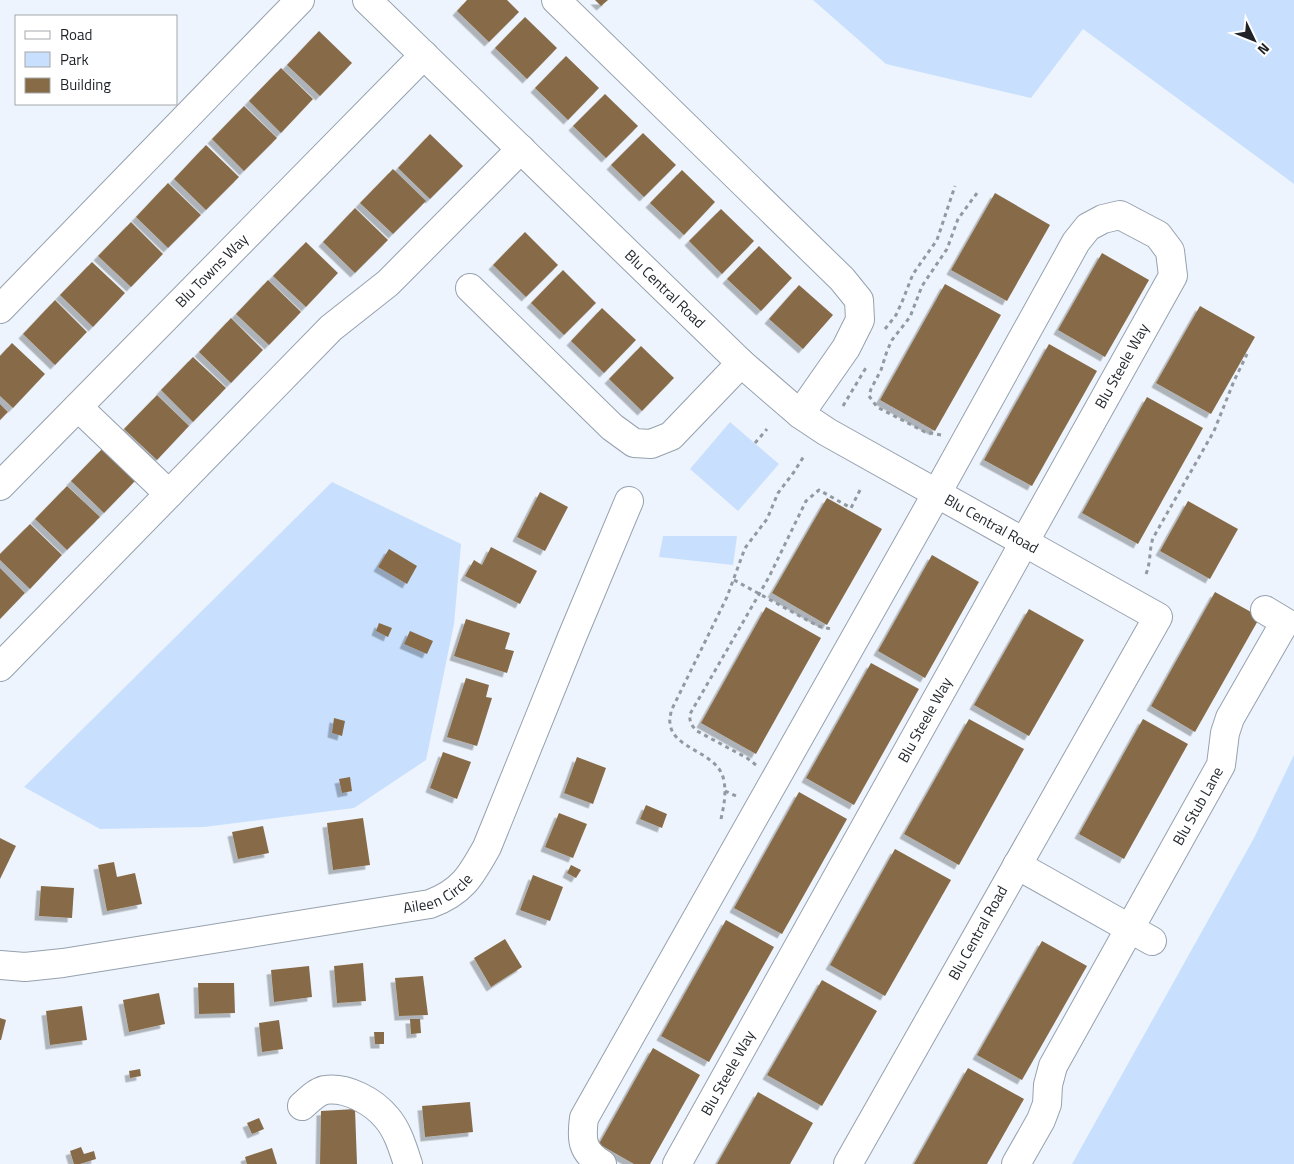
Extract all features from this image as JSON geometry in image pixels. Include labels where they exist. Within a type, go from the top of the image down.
[{"type":"street","points":[[0,309],[300,0]]},
{"type":"street","name":"Blu Central Road","points":[[367,0],[741,363],[800,414],[827,432],[1158,617],[848,1164]]},
{"type":"street","points":[[556,0],[842,279],[859,300],[860,320],[857,327],[846,348],[800,414]]},
{"type":"street","name":"Blu Towns Way","points":[[0,486],[424,55]]},
{"type":"street","points":[[0,667],[331,328],[388,283],[521,149]]},
{"type":"street","name":"Blu Steele Way","points":[[677,1164],[1173,276],[1170,251],[1158,235],[1120,215],[1103,219],[1088,227],[1076,242],[937,493]]},
{"type":"street","points":[[470,288],[612,427],[634,442],[651,444],[671,436],[741,363]]},
{"type":"street","points":[[78,407],[168,494]]},
{"type":"street","points":[[602,1164],[585,1149],[582,1135],[584,1118],[937,493]]},
{"type":"street","name":"Aileen Circle","points":[[0,965],[25,967],[63,964],[430,904],[446,898],[461,886],[474,870],[487,847],[572,637],[630,501]]},
{"type":"street","name":"Blu Stub Lane","points":[[1016,1164],[1041,1120],[1047,1104],[1048,1085],[1053,1066],[1141,935],[1221,764],[1225,733],[1230,718],[1285,622],[1265,610]]},
{"type":"street","points":[[1017,865],[1141,935]]},
{"type":"street","points":[[302,1106],[313,1096],[324,1090],[339,1090],[357,1095],[388,1118],[408,1164]]},
{"type":"path","points":[[883,332],[899,309],[913,274],[937,240],[955,186]]},
{"type":"path","points":[[945,437],[940,434],[924,432],[877,407],[869,396],[892,340],[910,317],[922,286],[947,249],[958,219],[978,193]]},
{"type":"path","points":[[1146,574],[1153,538],[1214,431],[1247,354]]},
{"type":"path","points":[[843,406],[869,361]]},
{"type":"path","points":[[755,443],[767,429]]},
{"type":"path","points":[[720,827],[725,791],[723,776],[718,767],[701,753],[681,742],[674,734],[670,723],[671,711],[734,580],[745,548],[767,519],[778,493],[804,456]]},
{"type":"path","points":[[759,769],[747,758],[692,726],[689,720],[694,706],[759,594],[803,507],[811,496],[819,490],[851,508],[861,488]]},
{"type":"path","points":[[734,580],[818,626],[833,630]]},
{"type":"path","points":[[725,791],[733,795]]},
{"type":"green space","points":[[813,0],[1294,0],[1294,184],[1083,29],[1031,98],[886,64]]},
{"type":"green space","points":[[730,422],[779,464],[738,511],[690,469]]},
{"type":"green space","points":[[332,482],[461,544],[454,624],[426,760],[354,808],[204,827],[100,829],[24,787]]},
{"type":"green space","points":[[663,536],[737,536],[733,565],[659,557]]},
{"type":"green space","points":[[1294,755],[1294,1164],[1072,1164],[1254,838]]},
{"type":"building","points":[[467,0],[507,0],[519,12],[489,42],[457,11]]},
{"type":"building","points":[[595,0],[608,0],[601,6]]},
{"type":"building","points":[[525,17],[557,48],[527,79],[495,48]]},
{"type":"building","points":[[319,31],[352,63],[320,96],[287,65]]},
{"type":"building","points":[[566,56],[599,88],[568,120],[535,88]]},
{"type":"building","points":[[281,68],[313,99],[281,133],[249,101]]},
{"type":"building","points":[[605,94],[638,126],[606,158],[573,126]]},
{"type":"building","points":[[244,106],[277,138],[244,171],[212,139]]},
{"type":"building","points":[[643,133],[676,165],[644,197],[611,165]]},
{"type":"building","points":[[430,134],[463,166],[430,199],[398,168]]},
{"type":"building","points":[[206,145],[239,177],[206,210],[174,179]]},
{"type":"building","points":[[393,169],[426,201],[393,234],[360,203]]},
{"type":"building","points":[[682,170],[715,202],[684,235],[650,203]]},
{"type":"building","points":[[168,183],[201,215],[168,248],[136,217]]},
{"type":"building","points":[[995,193],[1050,225],[1007,301],[951,270]]},
{"type":"building","points":[[355,208],[388,240],[355,273],[323,242]]},
{"type":"building","points":[[721,209],[754,241],[722,274],[689,241]]},
{"type":"building","points":[[131,222],[163,254],[131,287],[98,256]]},
{"type":"building","points":[[525,232],[558,265],[526,297],[493,265]]},
{"type":"building","points":[[306,242],[338,273],[306,307],[273,276]]},
{"type":"building","points":[[759,246],[792,278],[761,311],[727,279]]},
{"type":"building","points":[[1102,253],[1149,280],[1105,357],[1058,330]]},
{"type":"building","points":[[92,262],[125,293],[93,327],[60,295]]},
{"type":"building","points":[[563,270],[596,303],[564,335],[531,303]]},
{"type":"building","points":[[268,280],[301,312],[269,345],[236,314]]},
{"type":"building","points":[[945,284],[1001,315],[935,431],[880,400]]},
{"type":"building","points":[[799,285],[833,315],[803,349],[769,319]]},
{"type":"building","points":[[55,300],[87,332],[55,365],[23,334]]},
{"type":"building","points":[[1200,306],[1255,337],[1211,414],[1156,383]]},
{"type":"building","points":[[602,308],[636,340],[604,373],[571,341]]},
{"type":"building","points":[[231,318],[263,350],[231,383],[199,352]]},
{"type":"building","points":[[12,343],[45,374],[13,408],[0,396],[0,356]]},
{"type":"building","points":[[1049,344],[1097,371],[1032,486],[984,460]]},
{"type":"building","points":[[641,346],[674,378],[642,411],[609,379]]},
{"type":"building","points":[[193,357],[226,388],[193,422],[161,390]]},
{"type":"building","points":[[157,395],[189,426],[157,460],[124,429]]},
{"type":"building","points":[[1147,397],[1203,428],[1138,544],[1082,513]]},
{"type":"building","points":[[0,404],[8,412],[0,420]]},
{"type":"building","points":[[103,448],[136,480],[104,513],[71,481]]},
{"type":"building","points":[[67,486],[100,517],[67,550],[35,519]]},
{"type":"building","points":[[540,492],[568,507],[545,551],[517,537]]},
{"type":"building","points":[[827,498],[882,529],[827,625],[772,593]]},
{"type":"building","points":[[1188,501],[1238,529],[1210,579],[1160,551]]},
{"type":"building","points":[[30,524],[62,555],[30,589],[0,560],[0,554]]},
{"type":"building","points":[[491,547],[537,571],[520,604],[465,576],[474,560],[482,565]]},
{"type":"building","points":[[389,549],[417,566],[407,584],[378,567]]},
{"type":"building","points":[[932,555],[979,582],[925,678],[878,651]]},
{"type":"building","points":[[0,568],[25,593],[0,619]]},
{"type":"building","points":[[1215,592],[1260,617],[1195,732],[1151,706]]},
{"type":"building","points":[[766,607],[821,638],[756,754],[701,723]]},
{"type":"building","points":[[1029,609],[1084,640],[1029,736],[974,705]]},
{"type":"building","points":[[466,619],[510,633],[505,649],[514,651],[507,673],[454,656]]},
{"type":"building","points":[[379,623],[392,628],[388,637],[376,631]]},
{"type":"building","points":[[410,631],[433,641],[427,654],[404,644]]},
{"type":"building","points":[[871,663],[919,689],[854,805],[806,778]]},
{"type":"building","points":[[466,678],[489,685],[486,697],[492,698],[477,746],[447,737]]},
{"type":"building","points":[[334,718],[345,721],[342,736],[332,733]]},
{"type":"building","points":[[969,719],[1024,749],[959,865],[904,834]]},
{"type":"building","points":[[1143,719],[1188,744],[1124,859],[1079,834]]},
{"type":"building","points":[[443,752],[471,762],[457,799],[430,788]]},
{"type":"building","points":[[577,757],[606,768],[593,804],[564,793]]},
{"type":"building","points":[[350,777],[352,791],[342,793],[339,779]]},
{"type":"building","points":[[799,792],[847,819],[782,934],[734,908]]},
{"type":"building","points":[[646,805],[667,814],[662,828],[640,819]]},
{"type":"building","points":[[559,813],[587,824],[573,858],[545,847]]},
{"type":"building","points":[[363,818],[370,865],[333,870],[327,823]]},
{"type":"building","points":[[263,826],[269,853],[238,859],[232,832]]},
{"type":"building","points":[[0,838],[16,846],[0,879]]},
{"type":"building","points":[[895,849],[951,880],[885,996],[830,965]]},
{"type":"building","points":[[114,862],[117,877],[135,873],[142,904],[107,911],[98,865]]},
{"type":"building","points":[[571,865],[581,870],[576,878],[567,873]]},
{"type":"building","points":[[533,875],[563,887],[550,921],[520,910]]},
{"type":"building","points":[[41,886],[74,888],[72,918],[39,916]]},
{"type":"building","points":[[726,920],[774,947],[709,1062],[661,1036]]},
{"type":"building","points":[[505,939],[522,967],[491,987],[474,958]]},
{"type":"building","points":[[1042,941],[1087,966],[1022,1080],[977,1055]]},
{"type":"building","points":[[363,963],[366,1001],[337,1003],[334,966]]},
{"type":"building","points":[[309,966],[312,997],[274,1002],[271,970]]},
{"type":"building","points":[[423,976],[428,1015],[399,1016],[395,978]]},
{"type":"building","points":[[822,980],[877,1011],[822,1106],[767,1075]]},
{"type":"building","points":[[198,983],[234,983],[235,1013],[199,1014]]},
{"type":"building","points":[[159,993],[165,1024],[129,1032],[123,1000]]},
{"type":"building","points":[[82,1006],[87,1040],[50,1045],[46,1011]]},
{"type":"building","points":[[0,1018],[6,1020],[1,1040],[0,1040]]},
{"type":"building","points":[[410,1019],[420,1019],[421,1033],[411,1034]]},
{"type":"building","points":[[279,1020],[283,1049],[262,1052],[259,1023]]},
{"type":"building","points":[[374,1032],[384,1032],[384,1044],[375,1044]]},
{"type":"building","points":[[653,1048],[700,1075],[650,1164],[634,1164],[599,1144]]},
{"type":"building","points":[[968,1068],[1024,1099],[987,1164],[914,1164]]},
{"type":"building","points":[[140,1069],[141,1076],[130,1078],[129,1071]]},
{"type":"building","points":[[758,1092],[813,1123],[790,1164],[717,1164]]},
{"type":"building","points":[[470,1102],[473,1132],[425,1137],[422,1106]]},
{"type":"building","points":[[355,1109],[357,1164],[320,1164],[321,1111]]},
{"type":"building","points":[[259,1118],[264,1129],[252,1134],[247,1123]]},
{"type":"building","points":[[81,1147],[84,1154],[94,1151],[96,1159],[74,1164],[70,1151]]},
{"type":"building","points":[[272,1148],[277,1164],[247,1164],[245,1157]]}]
